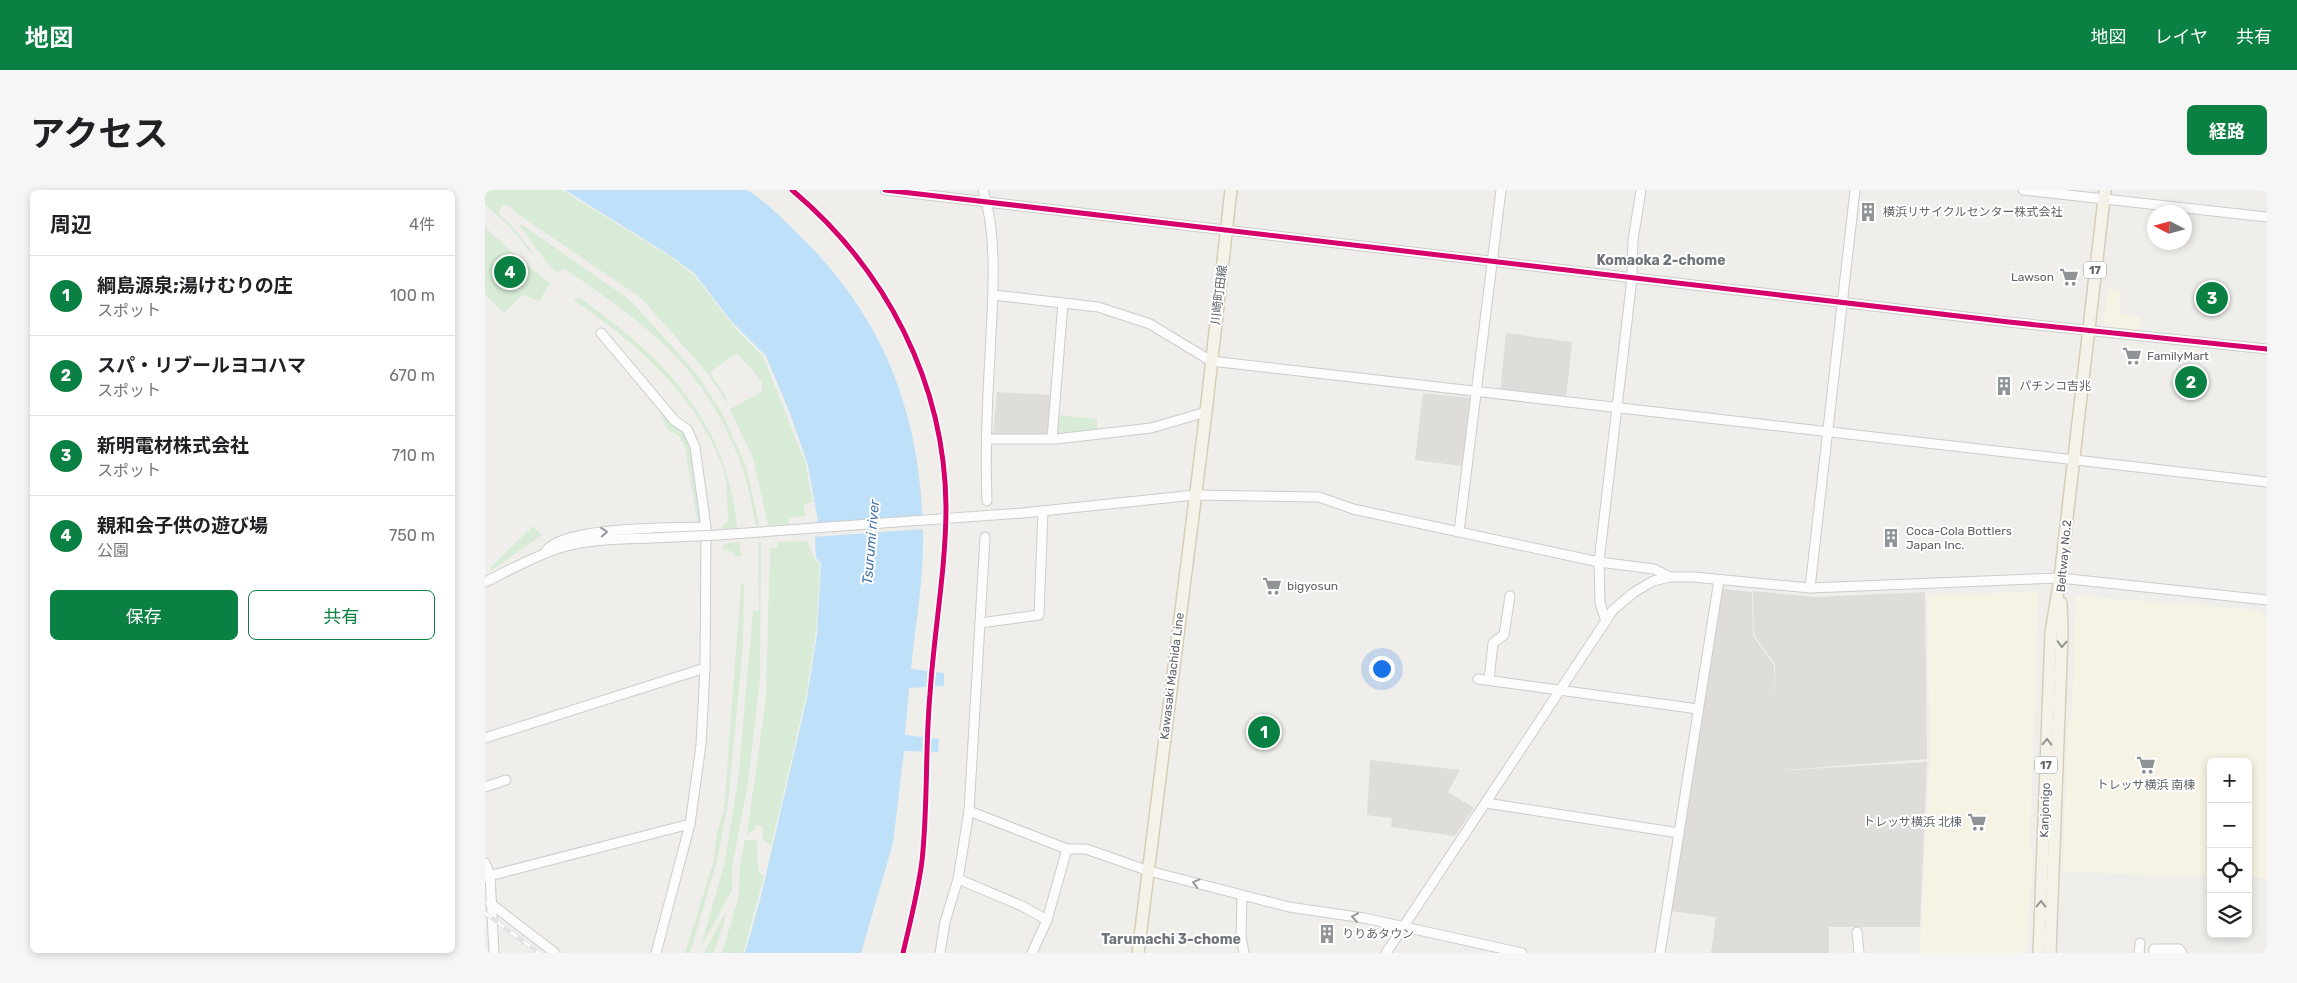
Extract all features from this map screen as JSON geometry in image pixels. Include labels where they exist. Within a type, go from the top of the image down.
[{"type":"main road","name":"川崎町田線","points":[[1206,412],[1231,190]]},
{"type":"main road","name":"Beltway No.2","points":[[2050,953],[2063,633],[2060,578],[2104,195]]},
{"type":"main road","name":"Kawasaki Machida Line","points":[[1138,953],[1206,412]]},
{"type":"main road","name":"Kanjonigo","points":[[2039,953],[2051,635],[2060,578]]},
{"type":"street","points":[[885,190],[1632,278],[2267,350]]},
{"type":"street","points":[[983,190],[987,202],[993,295],[986,429],[987,500]]},
{"type":"street","points":[[1459,532],[1501,190]]},
{"type":"street","points":[[1606,621],[1600,603],[1599,562],[1632,278],[1633,240],[1641,190]]},
{"type":"street","points":[[1810,588],[1855,190]]},
{"type":"street","points":[[2023,190],[2104,195],[2267,217]]},
{"type":"street","points":[[993,295],[1098,307],[1150,324],[1211,361],[2267,482]]},
{"type":"street","points":[[1052,439],[1063,303]]},
{"type":"street","points":[[601,332],[675,421],[687,429],[695,447],[698,462],[706,527],[705,668],[701,745],[690,824],[656,953]]},
{"type":"street","points":[[987,439],[1052,439],[1151,428],[1206,412]]},
{"type":"street","points":[[485,582],[544,554],[585,542],[964,518],[1195,495],[1319,497],[1353,509],[1459,532],[1599,562],[1654,569],[1670,577]]},
{"type":"street","points":[[980,623],[1039,615],[1043,511]]},
{"type":"street","points":[[544,554],[549,546],[590,533],[706,527]]},
{"type":"street","points":[[940,953],[945,922],[958,879],[969,811],[985,537]]},
{"type":"street","points":[[1386,953],[1613,610],[1633,592],[1653,581],[1670,577],[1810,588],[2060,578],[2267,600]]},
{"type":"street","points":[[1661,953],[1719,580]]},
{"type":"street","points":[[1489,680],[1493,643],[1504,635],[1510,596]]},
{"type":"street","points":[[485,738],[705,668]]},
{"type":"street","points":[[1478,679],[1699,709]]},
{"type":"street","points":[[485,787],[506,780]]},
{"type":"street","points":[[1486,803],[1679,833]]},
{"type":"street","points":[[969,811],[1067,849],[1086,850],[1149,871],[1242,895],[1289,907],[1364,918],[1486,949],[1521,953]]},
{"type":"street","points":[[487,876],[690,824]]},
{"type":"street","points":[[1032,953],[1047,920],[1067,849]]},
{"type":"street","points":[[485,863],[494,953]]},
{"type":"street","points":[[958,879],[1022,906],[1047,920]]},
{"type":"street","points":[[1242,895],[1241,936],[1244,953]]},
{"type":"street","points":[[490,903],[555,953]]},
{"type":"street","points":[[1857,932],[1859,953]]},
{"type":"street","points":[[2139,953],[2140,943]]},
{"type":"street","points":[[2154,953],[2154,949],[2179,949],[2182,953]]},
{"type":"shaded area","points":[[2108,288],[2121,290],[2119,313],[2140,317],[2139,330],[2103,326]]},
{"type":"shaded area","points":[[1506,333],[1572,342],[1566,399],[1500,392]]},
{"type":"shaded area","points":[[997,392],[1052,395],[1049,436],[993,435]]},
{"type":"shaded area","points":[[1423,393],[1470,398],[1463,466],[1415,460]]},
{"type":"shaded area","points":[[1723,589],[1752,592],[1753,636],[1774,665],[1774,700],[1775,664],[1754,635],[1753,591],[1815,597],[1925,592],[1927,759],[1773,771],[1927,762],[1920,927],[1829,927],[1829,953],[1711,953],[1716,917],[1671,911]]},
{"type":"shaded area","name":"トレッサ横浜 北棟","points":[[2038,592],[2030,840],[2033,860],[2026,953],[1920,953],[1930,749],[1927,595]]},
{"type":"shaded area","points":[[2076,596],[2257,610],[2267,620],[2267,878],[2252,877],[2252,758],[2207,758],[2207,876],[2063,872],[2067,733],[2072,711]]},
{"type":"shaded area","points":[[1370,760],[1460,770],[1448,792],[1474,808],[1455,836],[1391,827],[1392,818],[1367,815]]},
{"type":"green space","points":[[485,190],[562,190],[669,256],[694,275],[733,326],[763,356],[805,462],[813,502],[804,504],[805,516],[788,518],[789,524],[768,525],[753,458],[730,409],[761,392],[763,383],[737,353],[710,372],[725,396],[728,405],[707,372],[641,298],[515,212],[510,206],[504,205],[500,208],[499,214],[511,225],[534,254],[530,252],[509,226],[485,204]]},
{"type":"green space","points":[[521,224],[630,300],[696,373],[722,413],[746,466],[759,525],[756,526],[744,474],[728,432],[698,383],[673,354],[638,322],[567,270],[563,269],[557,272],[551,268],[520,226]]},
{"type":"green space","points":[[485,227],[520,260],[550,283],[539,301],[522,295],[504,313],[485,294]]},
{"type":"green space","points":[[580,298],[638,344],[664,368],[686,395],[705,424],[720,455],[731,490],[737,528],[722,529],[722,526],[728,521],[725,474],[712,442],[697,417],[680,394],[641,352],[619,333],[573,300]]},
{"type":"green space","points":[[648,394],[684,433],[691,447],[702,519],[695,525],[697,520],[685,447],[679,436],[668,430],[661,414]]},
{"type":"green space","points":[[1057,415],[1097,419],[1097,430],[1054,436]]},
{"type":"green space","points":[[533,526],[542,535],[492,570],[490,568]]},
{"type":"green space","points":[[807,541],[814,558],[820,564],[816,631],[806,696],[771,846],[762,838],[763,826],[756,825],[755,830],[747,834],[766,698],[770,548],[777,547],[778,542]]},
{"type":"green space","points":[[739,542],[741,556],[735,557],[733,552],[722,549],[724,544]]},
{"type":"green space","points":[[758,542],[761,542],[760,679],[748,782],[732,868],[732,890],[701,947],[724,865],[738,781],[753,611],[759,610]]},
{"type":"green space","points":[[744,583],[743,645],[728,803],[717,861],[690,953],[685,953],[714,860],[717,832],[724,810],[741,584]]},
{"type":"green space","points":[[745,840],[757,840],[758,872],[764,876],[743,953],[722,953],[738,899],[740,866]]},
{"type":"green space","points":[[725,913],[727,913],[714,953],[704,953]]},
{"type":"water","name":"Tsurumi river","points":[[565,190],[746,190],[752,193],[795,231],[836,276],[861,309],[880,344],[896,381],[908,419],[917,459],[921,500],[922,573],[911,669],[944,673],[944,686],[909,688],[905,735],[939,739],[938,752],[904,751],[893,843],[861,953],[745,953],[760,900],[807,698],[817,634],[821,563],[816,558],[814,523],[818,521],[808,465],[789,411],[766,356],[731,321],[695,274],[671,256]]},
{"type":"pier","points":[[925,515],[925,529],[812,537],[811,523]]},
{"type":"pier","points":[[928,669],[936,670],[934,689],[926,690]]},
{"type":"pier","points":[[923,735],[931,735],[930,754],[922,754]]},
{"type":"railway","points":[[485,913],[539,953]]},
{"type":"cycle path","points":[[792,190],[826,221],[856,255],[882,292],[904,332],[922,373],[935,416],[943,461],[946,507],[945,530],[928,715],[924,840],[914,907],[903,953]]},
{"type":"cycle path","points":[[885,190],[2009,322],[2267,349]]},
{"type":"place","name":"横浜リサイクルセンター株式会社","points":[[1868,212]]},
{"type":"place","name":"親和会子供の遊び場","points":[[510,272]]},
{"type":"place","name":"Lawson","points":[[2069,277]]},
{"type":"place","name":"新明電材株式会社","points":[[2212,298]]},
{"type":"place","name":"FamilyMart","points":[[2132,356]]},
{"type":"place","name":"スパ・リブールヨコハマ","points":[[2191,382]]},
{"type":"place","name":"パチンコ吉兆","points":[[2004,386]]},
{"type":"place","name":"Coca-Cola Bottlers Japan Inc.","points":[[1891,538]]},
{"type":"place","name":"bigyosun","points":[[1272,586]]},
{"type":"place","name":"綱島源泉;湯けむりの庄","points":[[1264,732]]},
{"type":"place","name":"トレッサ横浜 南棟","points":[[2146,765]]},
{"type":"place","name":"トレッサ横浜 北棟","points":[[1977,822]]},
{"type":"place","name":"りりあタウン","points":[[1327,934]]},
{"type":"district","name":"Komaoka 2-chome","points":[[1661,260]]},
{"type":"district","name":"Tarumachi 3-chome","points":[[1171,939]]}]
